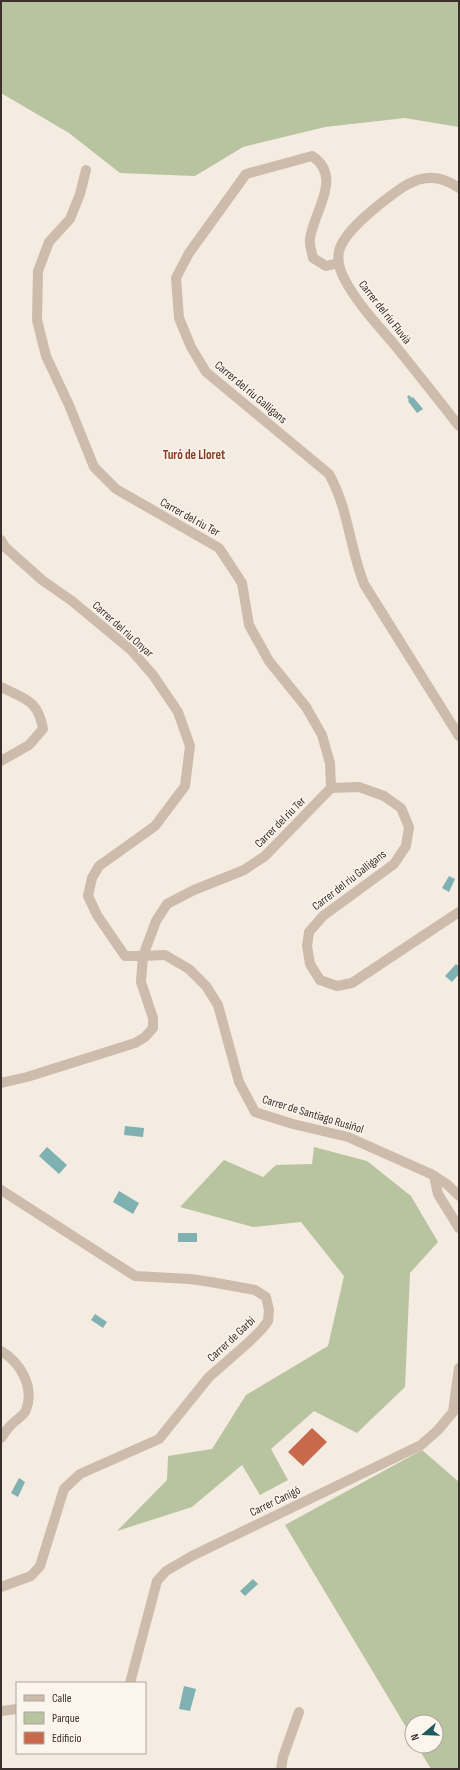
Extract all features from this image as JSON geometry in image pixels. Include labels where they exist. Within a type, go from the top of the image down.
[{"type":"street","name":"Carrer del riu Galligans","points":[[338,263],[326,266],[314,258],[309,241],[313,223],[324,196],[328,181],[320,162],[312,156],[246,174],[189,253],[176,278],[179,318],[191,347],[206,372],[329,474],[338,490],[344,507],[357,566],[364,584],[459,736]]},
{"type":"street","name":"Carrer del riu Ter","points":[[86,170],[80,194],[70,220],[49,242],[38,271],[37,320],[46,356],[69,405],[94,467],[116,489],[219,548],[242,583],[249,625],[269,661],[306,707],[322,734],[330,763],[331,788],[265,856],[244,870],[194,890],[167,904],[156,921],[143,956]]},
{"type":"street","points":[[338,263],[339,250],[349,233],[370,212],[400,189],[425,177],[437,177],[459,188]]},
{"type":"street","name":"Carrer del riu Fluvià","points":[[338,263],[344,279],[360,303],[429,386],[459,426]]},
{"type":"street","name":"Carrer del riu Onyar","points":[[1,540],[5,547],[42,580],[72,601],[132,650],[153,675],[178,712],[190,746],[185,786],[155,826],[99,866],[91,884],[88,896],[97,915],[125,956],[143,956]]},
{"type":"street","points":[[1,687],[31,701],[40,715],[43,729],[28,745],[1,761]]},
{"type":"street","name":"Carrer del riu Galligans","points":[[331,788],[359,787],[384,796],[401,808],[409,827],[406,846],[394,864],[323,916],[309,932],[307,946],[310,964],[320,980],[337,986],[352,983],[459,912]]},
{"type":"street","name":"Carrer de Santiago Rusiñol","points":[[143,956],[164,955],[189,969],[206,986],[218,1005],[239,1082],[255,1112],[293,1124],[348,1137],[434,1176],[448,1185],[459,1196]]},
{"type":"street","points":[[1,1083],[28,1077],[128,1045],[145,1037],[153,1028],[153,1018],[141,982],[143,956]]},
{"type":"street","points":[[434,1176],[438,1194],[459,1228]]},
{"type":"street","name":"Carrer de Garbí","points":[[1,1190],[135,1276],[190,1279],[255,1290],[266,1297],[269,1310],[268,1320],[262,1329],[250,1342],[209,1376],[159,1439],[80,1474],[64,1489],[40,1566],[31,1576],[1,1588]]},
{"type":"street","points":[[1,1351],[11,1357],[25,1375],[29,1396],[26,1411],[11,1425],[1,1438]]},
{"type":"street","name":"Carrer Canigó","points":[[130,1682],[158,1581],[166,1571],[192,1556],[421,1445],[438,1430],[453,1412],[459,1368]]},
{"type":"street","points":[[1,1711],[16,1709]]},
{"type":"street","points":[[281,1769],[283,1757],[299,1712]]},
{"type":"green space","points":[[1,1],[459,1],[459,127],[405,118],[325,127],[243,147],[195,176],[120,173],[69,133],[1,93]]},
{"type":"green space","points":[[314,1147],[367,1161],[411,1196],[438,1242],[410,1273],[405,1387],[357,1433],[314,1411],[271,1449],[288,1480],[260,1495],[242,1465],[192,1507],[117,1531],[167,1480],[168,1456],[212,1449],[246,1395],[328,1346],[344,1276],[301,1222],[253,1227],[180,1207],[224,1160],[263,1177],[276,1165],[312,1164]]},
{"type":"green space","points":[[422,1450],[459,1482],[459,1769],[431,1769],[422,1754],[444,1754],[444,1714],[404,1714],[404,1724],[285,1525]]},
{"type":"water","points":[[409,395],[412,398],[413,397],[423,409],[417,413],[408,401],[409,400],[407,397]]},
{"type":"water","points":[[449,876],[455,879],[449,892],[442,888]]},
{"type":"water","points":[[456,964],[459,967],[459,974],[452,982],[445,976]]},
{"type":"water","points":[[125,1126],[144,1128],[143,1137],[124,1135]]},
{"type":"water","points":[[47,1147],[67,1165],[59,1174],[39,1156]]},
{"type":"water","points":[[119,1191],[139,1203],[133,1214],[113,1202]]},
{"type":"water","points":[[178,1233],[197,1233],[197,1242],[178,1242]]},
{"type":"water","points":[[95,1314],[107,1322],[103,1328],[91,1320]]},
{"type":"water","points":[[19,1478],[25,1482],[18,1497],[11,1493]]},
{"type":"water","points":[[253,1579],[258,1584],[245,1596],[240,1591]]},
{"type":"water","points":[[184,1686],[196,1689],[190,1711],[179,1709]]},
{"type":"building","points":[[312,1428],[327,1442],[303,1466],[288,1452]]},
{"type":"district","name":"Turó de Lloret","points":[[194,454]]}]
